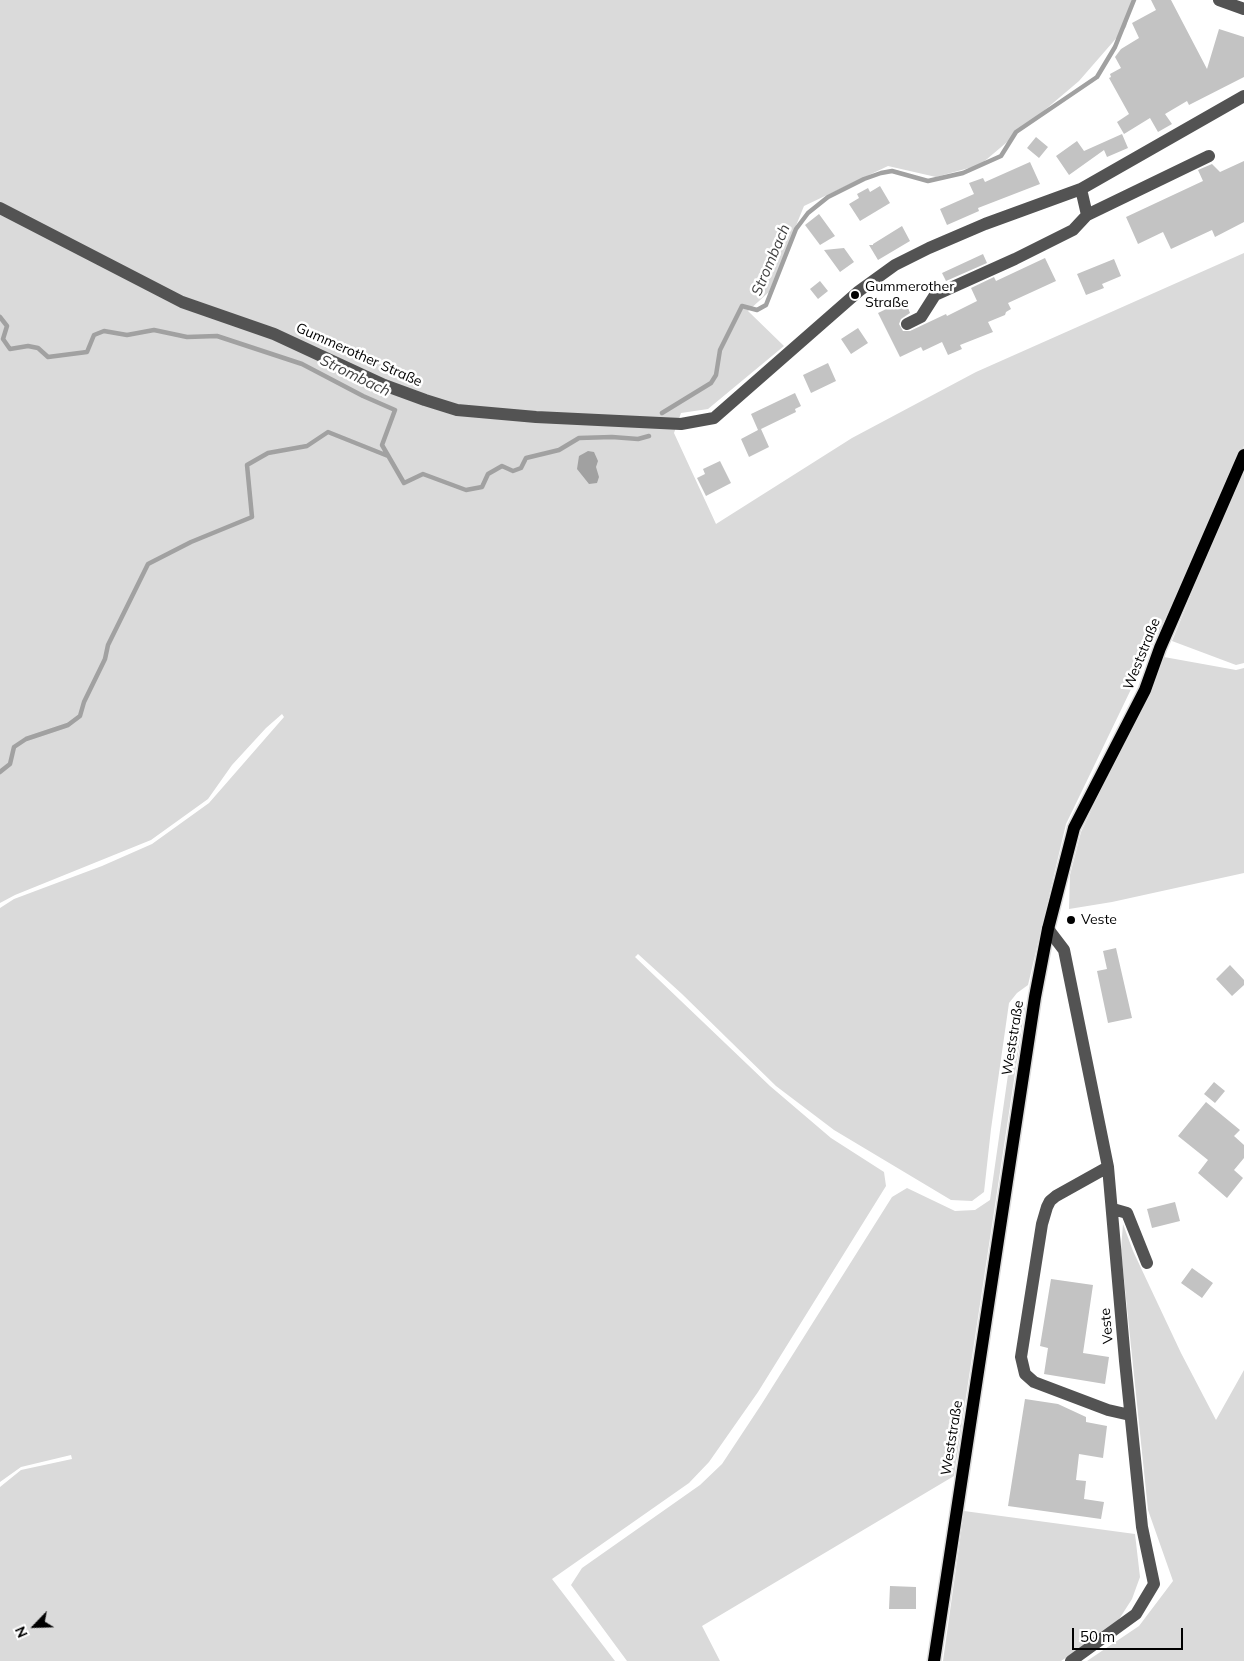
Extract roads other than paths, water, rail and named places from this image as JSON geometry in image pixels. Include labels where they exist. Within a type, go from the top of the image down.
[{"type":"main road","name":"Weststraße","points":[[934,1661],[1032,1013],[1048,929],[1074,828],[1145,690],[1160,648],[1244,455]]},
{"type":"street","points":[[1218,0],[1244,9]]},
{"type":"street","name":"Gummerother Straße","points":[[0,208],[182,302],[274,334],[384,385],[425,400],[457,410],[536,417],[681,424],[714,418],[859,291],[895,265],[985,224],[1080,189],[1244,96]]},
{"type":"street","points":[[907,324],[922,317],[935,295],[1016,259],[1073,230],[1087,215],[1209,156]]},
{"type":"street","points":[[1080,189],[1087,215]]},
{"type":"street","name":"Veste","points":[[1048,929],[1064,950],[1108,1166],[1142,1527],[1154,1584],[1136,1614],[1071,1661]]},
{"type":"street","points":[[1108,1166],[1056,1196],[1047,1207],[1042,1224],[1021,1358],[1026,1374],[1034,1382],[1108,1410],[1130,1415]]},
{"type":"street","points":[[1113,1209],[1127,1213],[1147,1263]]},
{"type":"waterway","name":"Strombach","points":[[662,413],[711,383],[716,375],[720,350],[742,306],[757,310],[766,305],[796,229],[808,213],[828,197],[864,179],[881,173],[892,171],[928,181],[963,173],[1001,156],[1016,132],[1097,77],[1115,47],[1134,0]]},
{"type":"waterway","name":"Strombach","points":[[0,317],[7,326],[3,339],[10,349],[28,346],[38,348],[48,357],[87,352],[94,335],[104,331],[127,335],[154,330],[187,337],[217,336],[302,364],[363,396],[395,410],[382,445],[404,483],[423,474],[466,490],[482,487],[488,474],[502,466],[513,471],[521,468],[526,458],[559,450],[579,438],[612,437],[638,439],[649,436]]},
{"type":"waterway","points":[[0,772],[10,764],[14,747],[26,739],[68,725],[80,716],[84,702],[105,659],[108,645],[148,564],[191,542],[252,517],[247,465],[268,453],[307,446],[328,432],[388,456]]},
{"type":"place","name":"Gummerother Straße","points":[[855,295]]},
{"type":"place","name":"Veste","points":[[1071,920]]}]
